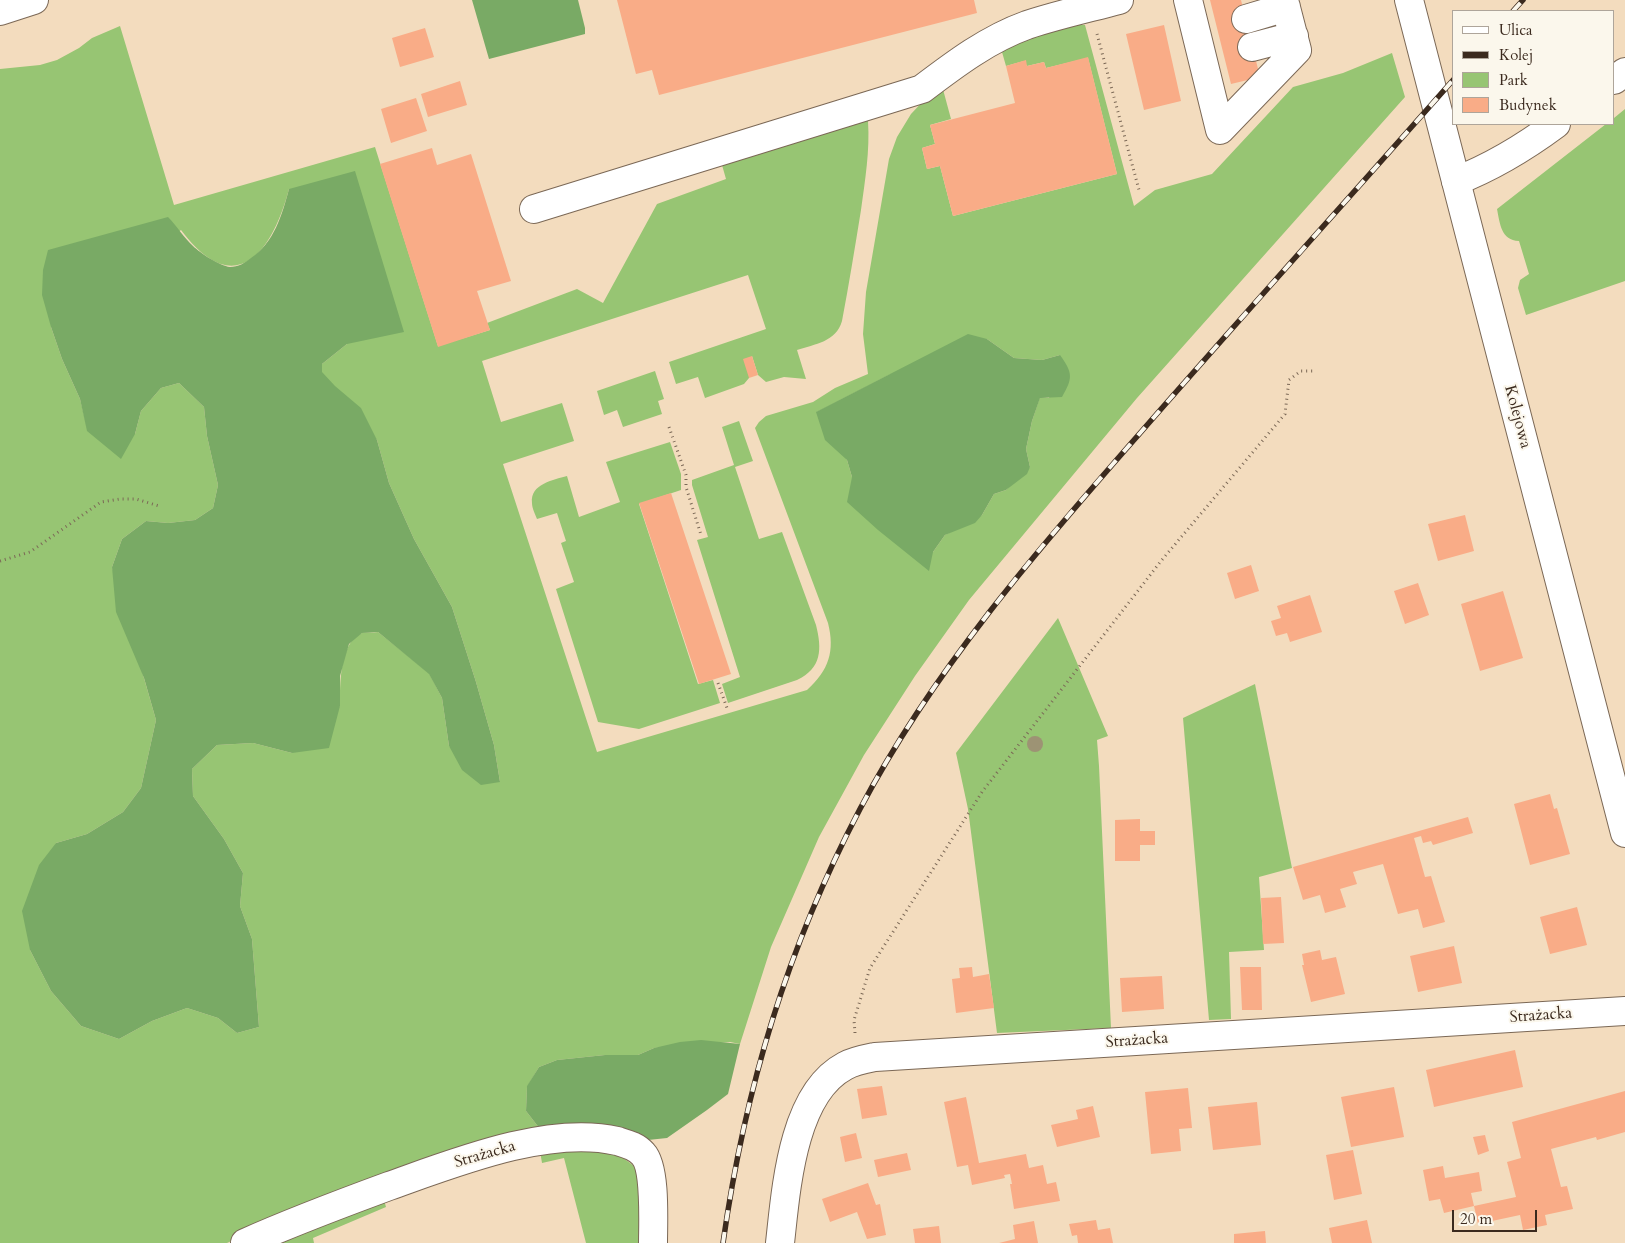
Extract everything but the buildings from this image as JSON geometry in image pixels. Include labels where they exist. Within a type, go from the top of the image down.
[{"type":"street","points":[[0,11],[34,0]]},
{"type":"street","points":[[534,210],[922,89],[960,60],[992,41],[1026,26],[1119,0]]},
{"type":"street","points":[[1188,0],[1220,130],[1297,50],[1285,3],[1246,19]]},
{"type":"street","name":"Kolejowa","points":[[1409,0],[1625,833]]},
{"type":"street","points":[[1252,47],[1294,36]]},
{"type":"street","points":[[1456,181],[1487,168],[1533,141],[1555,125]]},
{"type":"street","name":"Strażacka","points":[[780,1243],[788,1172],[794,1146],[805,1115],[815,1095],[826,1082],[845,1066],[857,1061],[875,1057],[1625,1011]]},
{"type":"street","name":"Strażacka","points":[[245,1243],[300,1219],[473,1157],[529,1143],[560,1138],[585,1137],[609,1139],[628,1144],[637,1148],[645,1156],[651,1170],[653,1243]]},
{"type":"path","points":[[1090,8],[1139,190]]},
{"type":"path","points":[[857,1061],[854,1020],[870,968],[982,792],[1161,561],[1285,414],[1289,380],[1300,371],[1316,371]]},
{"type":"path","points":[[669,427],[686,475],[686,487],[701,535]]},
{"type":"path","points":[[0,561],[30,552],[101,502],[120,499],[136,500],[159,506]]},
{"type":"path","points":[[718,683],[727,708]]},
{"type":"green space","points":[[472,0],[578,0],[585,34],[489,59]]},
{"type":"green space","points":[[1057,25],[1085,25],[1134,206],[1155,190],[1212,174],[1293,87],[1343,73],[1392,53],[1405,97],[1137,398],[969,600],[915,676],[864,755],[819,837],[771,947],[740,1044],[730,1042],[654,1048],[638,1055],[605,1055],[557,1060],[539,1067],[527,1087],[526,1111],[540,1129],[287,1215],[227,1243],[0,1243],[0,69],[40,65],[57,60],[79,48],[92,38],[120,26],[174,205],[375,147],[438,346],[490,330],[487,323],[577,289],[603,303],[657,204],[726,179],[720,158],[845,118],[868,121],[868,154],[864,188],[842,321],[835,334],[830,338],[818,344],[797,350],[806,379],[784,377],[766,382],[758,375],[752,356],[749,378],[744,384],[705,398],[698,377],[676,384],[669,362],[766,329],[748,275],[482,361],[501,422],[562,403],[574,441],[503,464],[597,752],[807,690],[815,683],[825,667],[831,642],[828,623],[755,428],[766,416],[813,402],[835,388],[868,374],[863,334],[866,292],[889,159],[897,137],[911,114],[941,82],[951,119],[930,125],[935,144],[922,148],[927,169],[940,166],[953,216],[1117,174],[1088,58],[1046,68],[1044,62],[1027,66],[1024,61],[1006,66],[1000,45]],"holes":[[[289,189],[347,344],[322,364],[322,373],[377,440],[389,483],[414,539],[452,607],[494,745],[500,782],[449,746],[442,698],[429,673],[378,632],[362,633],[354,638],[349,645],[342,665],[340,706],[292,753],[253,743],[217,745],[192,769],[193,796],[224,839],[243,873],[240,906],[252,939],[259,1027],[237,1033],[218,1018],[187,1008],[152,1021],[119,1039],[81,1026],[51,991],[30,950],[56,843],[87,834],[123,812],[141,788],[156,720],[112,567],[122,539],[146,521],[168,523],[195,520],[213,508],[218,485],[207,436],[204,407],[179,383],[161,388],[141,411],[135,434],[88,431],[80,399],[62,359],[51,327],[181,230],[200,252],[218,263],[234,266],[249,260],[262,249],[273,233]],[[987,339],[1014,358],[1042,360],[1060,355],[1049,398],[1040,397],[1032,421],[1026,449],[1030,467],[1006,490],[994,494],[982,515],[945,535],[933,552],[852,477],[847,460],[817,412],[889,375]]]},
{"type":"green space","points":[[1625,109],[1625,281],[1526,315],[1518,288],[1520,280],[1529,274],[1519,241],[1508,238],[1502,230],[1497,209],[1605,125],[1615,125],[1615,117]]},
{"type":"green space","points":[[355,171],[404,332],[347,344],[322,364],[322,372],[361,408],[377,440],[389,483],[414,539],[452,607],[494,745],[500,782],[481,785],[462,770],[449,746],[442,698],[429,674],[378,632],[362,633],[349,644],[340,676],[340,706],[329,748],[292,753],[253,743],[217,745],[192,769],[193,796],[224,839],[243,873],[240,906],[252,939],[259,1027],[237,1033],[218,1018],[187,1008],[152,1021],[119,1039],[81,1026],[51,991],[30,950],[22,911],[39,865],[56,843],[87,834],[123,812],[141,788],[156,720],[144,678],[116,612],[112,567],[122,539],[146,521],[168,523],[195,520],[213,508],[218,485],[207,436],[204,407],[179,383],[161,388],[141,411],[135,434],[121,459],[87,431],[80,399],[62,359],[42,295],[43,270],[48,250],[168,217],[200,252],[221,264],[230,267],[236,266],[246,262],[266,245],[276,228],[289,189]]},
{"type":"green space","points":[[968,334],[987,339],[1014,358],[1042,360],[1060,355],[1069,371],[1070,380],[1062,397],[1040,398],[1032,421],[1026,449],[1030,467],[1027,474],[1006,490],[994,494],[975,523],[945,535],[933,552],[929,571],[847,502],[852,477],[847,460],[825,440],[816,412]]},
{"type":"green space","points":[[655,371],[664,399],[658,401],[662,414],[623,427],[617,410],[604,415],[597,391]]},
{"type":"green space","points":[[739,421],[753,461],[735,467],[759,539],[782,532],[816,625],[819,650],[816,664],[797,680],[728,703],[722,684],[740,677],[697,540],[708,537],[692,480],[734,465],[722,427]]},
{"type":"green space","points":[[670,442],[681,474],[681,490],[639,504],[698,684],[713,680],[720,703],[639,729],[598,722],[556,589],[574,582],[561,543],[566,541],[557,513],[537,519],[532,507],[532,497],[535,491],[544,484],[567,476],[579,517],[620,502],[606,462]]},
{"type":"green space","points":[[1058,618],[1108,736],[1097,740],[1111,1028],[997,1033],[968,809],[956,753]]},
{"type":"green space","points":[[1255,684],[1292,868],[1259,877],[1264,950],[1229,952],[1231,1019],[1209,1020],[1183,718]]},
{"type":"green space","points":[[701,1040],[740,1044],[728,1094],[667,1138],[648,1140],[540,1129],[526,1111],[527,1086],[539,1067],[557,1060],[605,1055],[638,1055],[654,1048],[680,1042]]},
{"type":"green space","points":[[589,1144],[623,1158],[640,1173],[644,1243],[586,1243],[564,1158],[542,1163],[540,1151]]},
{"type":"green space","points":[[384,1200],[386,1207],[313,1238],[314,1243],[267,1243]]},
{"type":"railway","points":[[1514,10],[1523,0]]},
{"type":"railway","points":[[723,1243],[743,1129],[772,1020],[790,967],[834,861],[860,809],[920,708],[989,612],[1102,476],[1452,81]]}]
